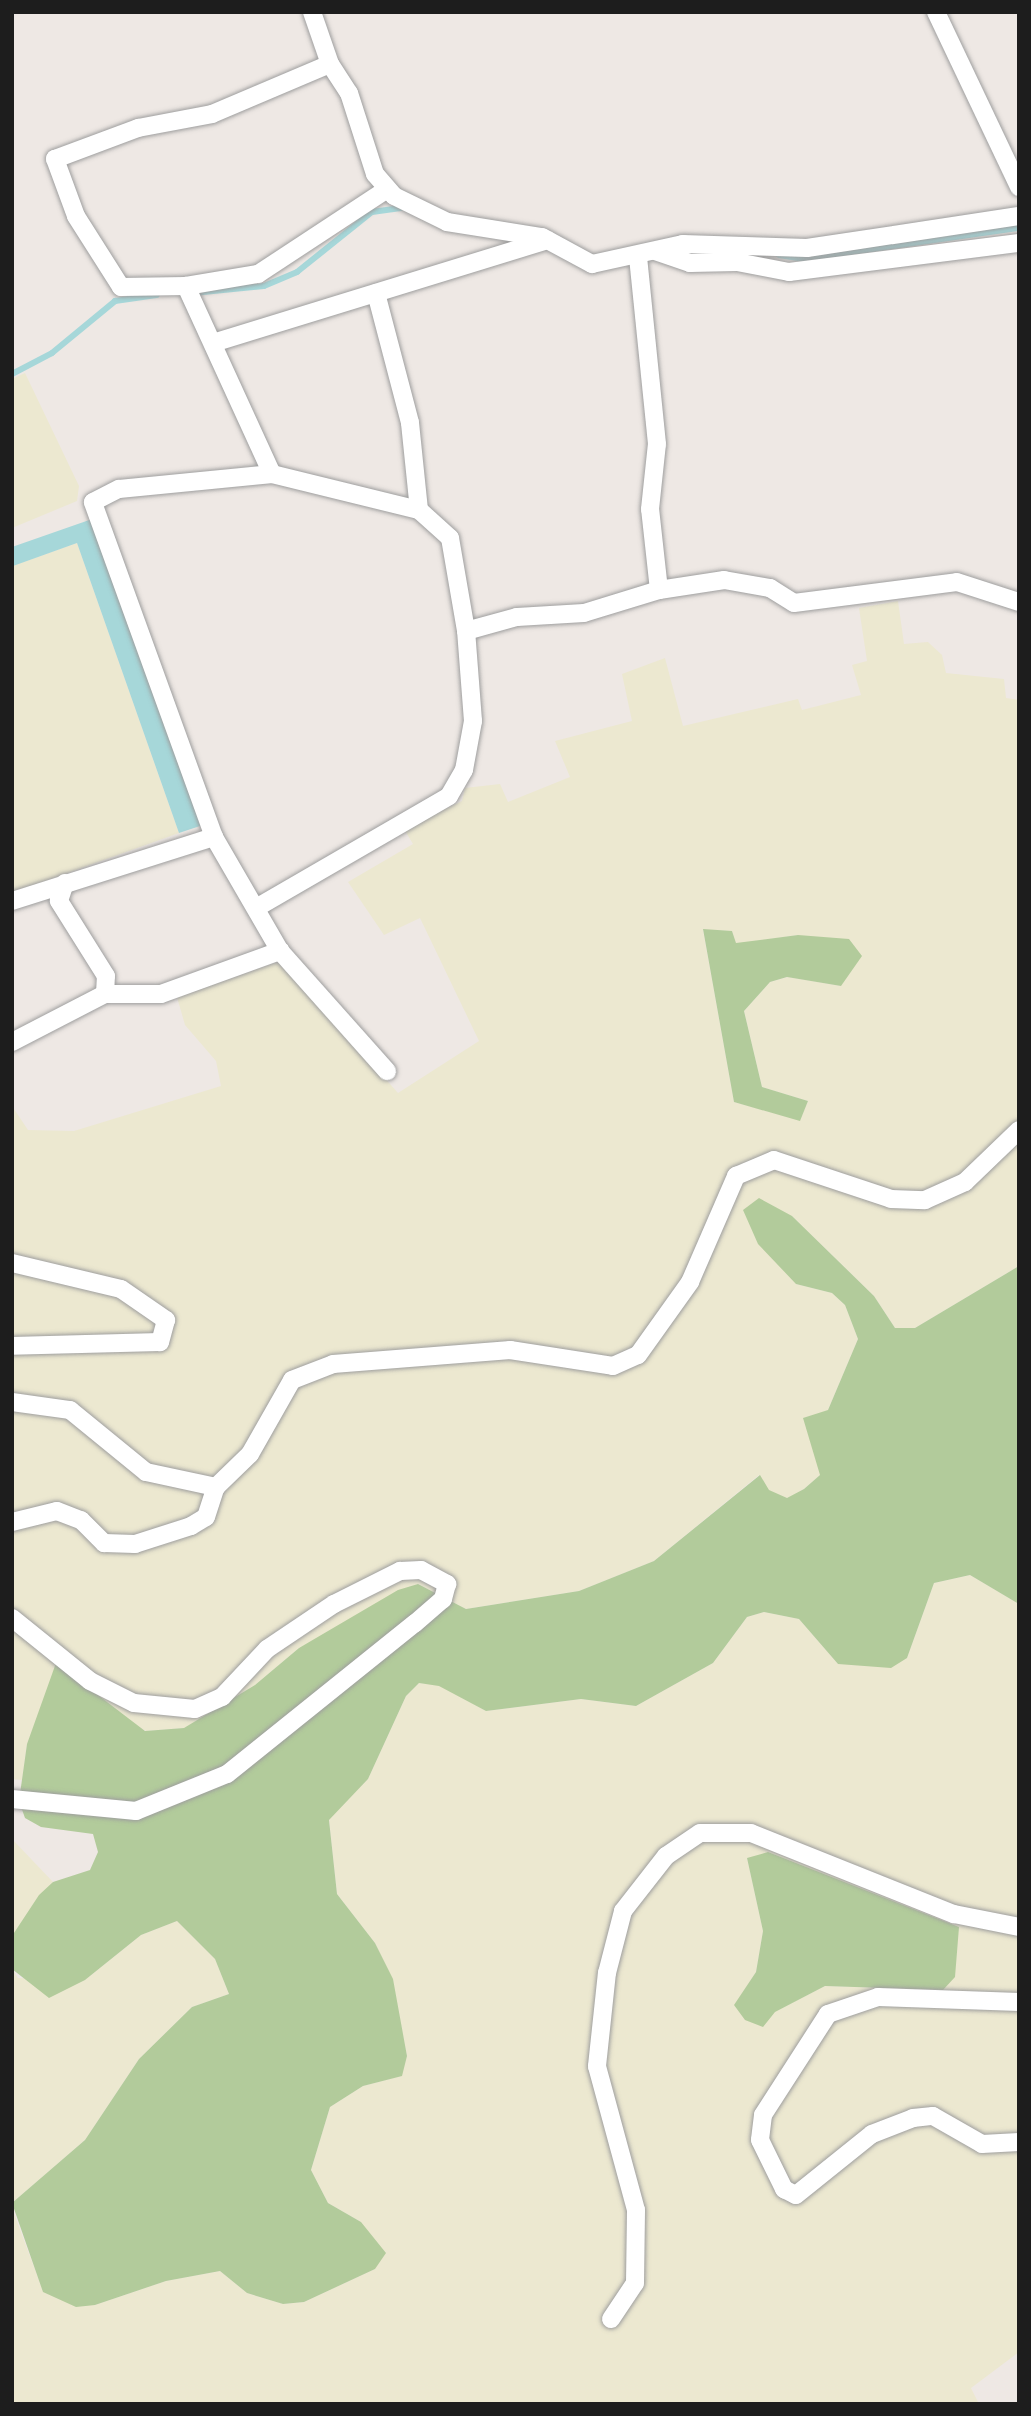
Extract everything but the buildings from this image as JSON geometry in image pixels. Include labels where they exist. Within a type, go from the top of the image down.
[{"type":"street","points":[[312,12],[330,64],[349,93],[386,190],[447,222],[548,240],[592,264],[736,241],[807,248],[1019,216]]},
{"type":"street","points":[[936,12],[1019,187]]},
{"type":"street","points":[[330,64],[212,114],[138,128],[55,159],[76,216],[121,287],[186,286],[258,274],[386,190]]},
{"type":"street","points":[[213,343],[548,240]]},
{"type":"street","points":[[647,254],[680,261],[789,272],[1019,243]]},
{"type":"street","points":[[647,254],[657,444],[650,509],[659,590]]},
{"type":"street","points":[[186,286],[272,474]]},
{"type":"street","points":[[376,293],[410,423],[419,510]]},
{"type":"street","points":[[256,908],[449,796],[464,770],[473,720],[466,631],[450,538],[419,510],[272,474],[119,489],[93,502],[214,837],[281,951],[387,1071]]},
{"type":"street","points":[[466,631],[517,617],[584,613],[659,590],[724,580],[770,588],[794,603],[957,582],[1019,602]]},
{"type":"street","points":[[12,901],[214,837]]},
{"type":"street","points":[[65,883],[60,901],[106,976],[105,995]]},
{"type":"street","points":[[12,1042],[105,995],[161,994],[281,951]]},
{"type":"street","points":[[12,1522],[57,1511],[81,1520],[104,1543],[135,1544],[206,1517],[216,1487],[250,1454],[292,1380],[333,1364],[510,1350],[613,1366],[638,1355],[690,1282],[736,1176],[774,1160],[891,1199],[925,1200],[965,1182],[1019,1129]]},
{"type":"street","points":[[12,1263],[121,1289],[166,1320],[160,1342],[12,1346]]},
{"type":"street","points":[[12,1402],[70,1410],[146,1472],[216,1487]]},
{"type":"street","points":[[12,1618],[90,1681],[134,1703],[195,1709],[222,1697],[267,1649],[334,1604],[400,1571],[421,1570],[447,1584],[443,1599],[227,1774],[136,1811],[12,1799]]},
{"type":"street","points":[[611,2319],[635,2283],[636,2210],[597,2066],[607,1973],[623,1911],[666,1856],[700,1833],[751,1833],[954,1914],[1019,1927]]},
{"type":"street","points":[[1019,2002],[878,1997],[828,2014],[763,2115],[760,2140],[784,2189],[796,2195],[818,2184],[872,2134],[913,2118],[933,2116],[982,2144],[1019,2142]]},
{"type":"shaded area","points":[[25,373],[79,486],[77,501],[12,528],[12,379]]},
{"type":"shaded area","points":[[77,543],[179,833],[12,893],[12,566]]},
{"type":"shaded area","points":[[898,601],[904,644],[928,642],[942,655],[946,673],[1004,679],[1006,698],[1019,700],[1019,1266],[915,1328],[895,1328],[874,1296],[792,1216],[796,1284],[832,1293],[845,1305],[858,1339],[828,1410],[820,1475],[804,1489],[787,1499],[769,1491],[759,1475],[654,1561],[579,1591],[466,1609],[418,1584],[299,1648],[255,1685],[185,1728],[146,1731],[128,1722],[27,1744],[22,1780],[12,1779],[12,1106],[28,1130],[74,1131],[221,1086],[216,1061],[185,1025],[177,997],[281,961],[398,1093],[479,1041],[420,918],[384,935],[348,882],[413,844],[404,829],[462,801],[465,788],[500,784],[508,802],[570,777],[555,741],[632,721],[622,674],[665,658],[683,726],[798,699],[802,710],[861,695],[852,665],[867,661],[859,608]],"holes":[[[703,930],[732,931],[736,944],[798,935],[841,986],[788,977],[770,982],[744,1011],[762,1087],[808,1101],[800,1120],[734,1102]]]},
{"type":"shaded area","points":[[970,1575],[1019,1604],[1019,2352],[971,2388],[979,2404],[12,2404],[12,2208],[43,2291],[95,2305],[166,2281],[220,2271],[247,2293],[283,2304],[304,2302],[375,2269],[361,2222],[328,2203],[311,2170],[330,2107],[363,2086],[401,2076],[407,2056],[392,1979],[375,1943],[337,1894],[329,1819],[368,1779],[406,1696],[419,1683],[439,1685],[486,1711],[581,1699],[636,1706],[713,1663],[747,1617],[764,1612],[799,1619],[838,1664],[907,1658],[934,1583]],"holes":[[[747,1858],[943,1990],[825,1986],[774,2012],[735,2005],[756,1972],[763,1931]]]},
{"type":"shaded area","points":[[12,1839],[53,1882],[12,1936]]},
{"type":"shaded area","points":[[177,1921],[215,1959],[229,1994],[192,2007],[139,2059],[85,2140],[12,2203],[12,1969],[18,1978],[85,1980],[141,1935]]},
{"type":"green space","points":[[703,929],[732,931],[736,943],[798,935],[849,939],[862,956],[841,986],[787,977],[770,982],[744,1011],[762,1087],[808,1101],[800,1121],[734,1102]]},
{"type":"green space","points":[[759,1198],[792,1216],[874,1296],[895,1328],[915,1328],[1019,1266],[1019,1604],[970,1575],[934,1583],[907,1658],[891,1668],[838,1664],[799,1619],[764,1612],[747,1617],[713,1663],[636,1706],[581,1699],[486,1711],[439,1686],[419,1683],[406,1696],[368,1779],[329,1820],[337,1894],[375,1943],[393,1979],[407,2056],[402,2076],[363,2086],[330,2107],[311,2170],[328,2203],[361,2222],[386,2253],[375,2269],[304,2302],[283,2304],[247,2293],[220,2271],[166,2281],[95,2305],[76,2307],[43,2292],[12,2203],[85,2140],[139,2059],[192,2007],[229,1994],[215,1959],[177,1921],[141,1935],[85,1980],[49,1998],[12,1969],[12,1936],[39,1895],[53,1882],[90,1870],[98,1852],[93,1834],[41,1827],[25,1818],[19,1801],[27,1744],[56,1663],[145,1731],[184,1728],[255,1685],[299,1648],[398,1590],[418,1584],[466,1609],[579,1591],[654,1561],[760,1475],[769,1490],[787,1498],[804,1489],[820,1475],[803,1418],[828,1410],[858,1339],[845,1305],[832,1293],[796,1284],[758,1244],[743,1210]]},
{"type":"green space","points":[[768,1852],[959,1927],[955,1977],[943,1990],[825,1986],[775,2012],[763,2027],[745,2020],[734,2005],[756,1972],[763,1931],[747,1858]]},
{"type":"water","points":[[95,518],[203,825],[179,833],[77,543],[13,566],[12,547]]},
{"type":"waterway","points":[[193,293],[264,286],[297,272],[372,212],[401,208]]},
{"type":"waterway","points":[[779,255],[803,259],[1019,228]]},
{"type":"waterway","points":[[685,255],[713,253]]},
{"type":"waterway","points":[[12,374],[52,353],[115,301],[157,295]]}]
